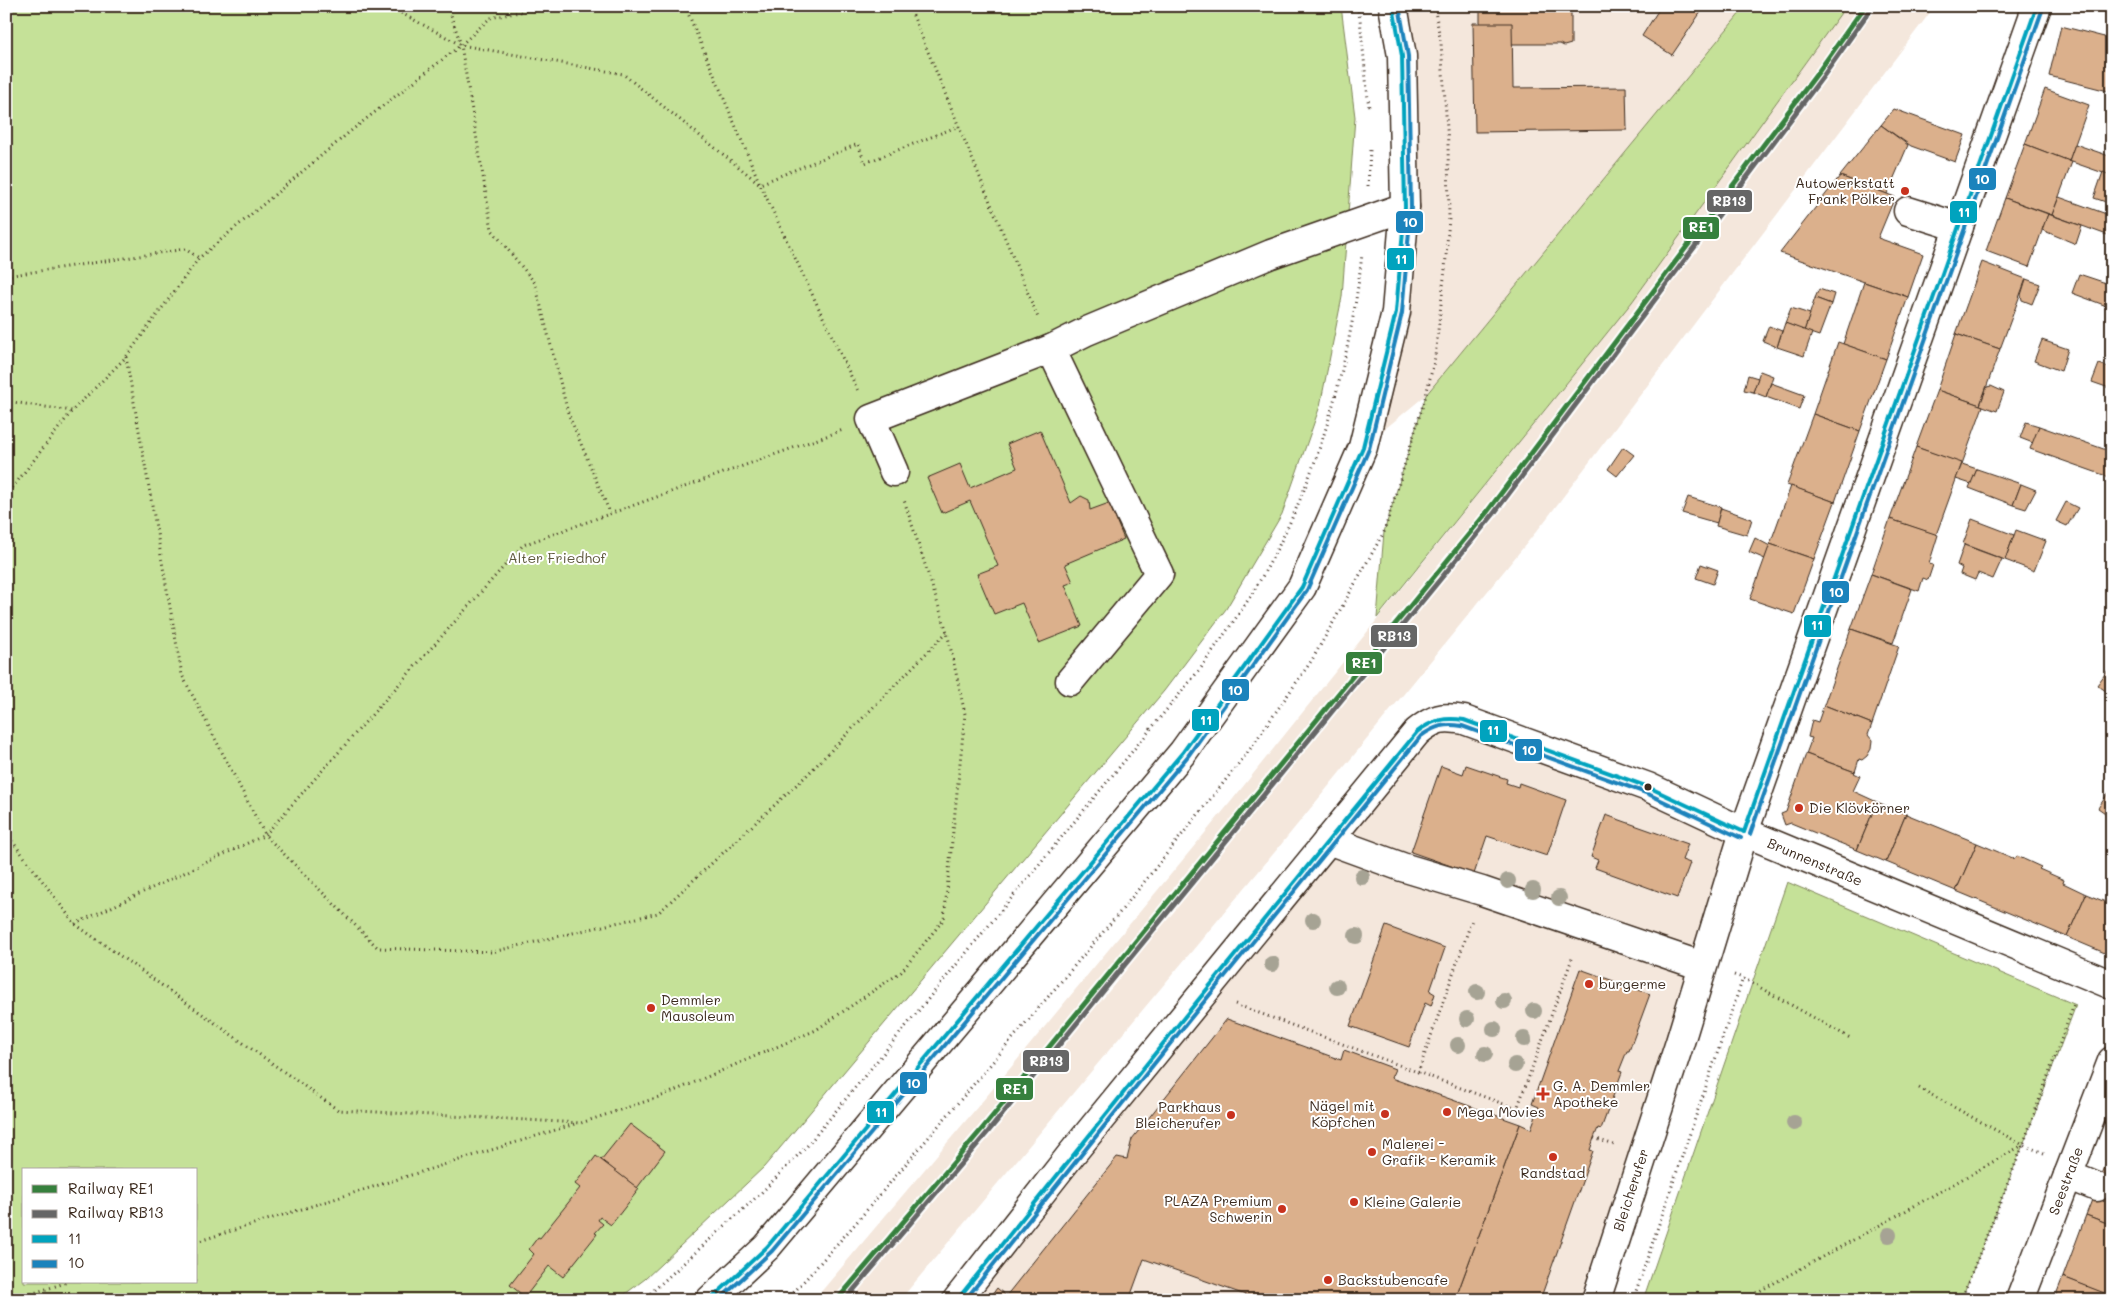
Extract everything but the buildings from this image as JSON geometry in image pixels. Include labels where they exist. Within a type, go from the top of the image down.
[{"type":"street","points":[[710,1300],[767,1247],[1183,752],[1302,587],[1363,447],[1396,312],[1405,207],[1402,56],[1393,6]]},
{"type":"street","name":"Bleicherufer","points":[[1596,1300],[1680,1042],[1744,832],[2037,6]]},
{"type":"street","points":[[894,472],[871,420],[1051,349],[1086,331],[1271,254],[1405,207]]},
{"type":"street","points":[[1908,211],[1959,227]]},
{"type":"street","points":[[1051,349],[1159,574],[1070,681]]},
{"type":"street","name":"Brunnenstraße","points":[[957,1300],[1070,1156],[1416,732],[1428,723],[1444,717],[1464,720],[1648,787],[1744,832],[2112,985]]},
{"type":"street","points":[[1328,840],[1702,966]]},
{"type":"street","name":"Seestraße","points":[[2020,1300],[2112,1061]]},
{"type":"street","points":[[2070,1169],[2097,1187]]},
{"type":"path","points":[[388,6],[461,45],[623,74],[760,184]]},
{"type":"path","points":[[448,6],[461,45],[492,230],[535,283],[568,413],[610,513]]},
{"type":"path","points":[[6,496],[72,411],[126,357],[199,258],[352,130],[461,45],[490,18],[549,6]]},
{"type":"path","points":[[75,924],[265,836],[523,545],[871,420],[760,184],[685,6]]},
{"type":"path","points":[[909,6],[1051,349]]},
{"type":"path","points":[[1357,6],[1360,19],[1369,111]]},
{"type":"path","points":[[760,184],[858,144],[866,163],[958,126]]},
{"type":"path","points":[[642,1300],[761,1193],[807,1146],[1201,668],[1259,583],[1294,514],[1332,410],[1358,297],[1366,221],[1370,147]]},
{"type":"path","points":[[6,276],[185,249],[199,258]]},
{"type":"path","points":[[126,357],[182,675],[265,836],[378,948],[492,952],[658,913],[806,776],[948,632]]},
{"type":"path","points":[[6,401],[72,411]]},
{"type":"path","points":[[198,1241],[581,1123],[664,1095],[816,1030],[901,972],[944,918],[965,714],[948,632],[894,472]]},
{"type":"path","points":[[6,834],[75,924],[338,1110],[581,1123]]},
{"type":"path","points":[[1418,1073],[1482,891]]},
{"type":"path","points":[[1517,1109],[1584,925]]},
{"type":"path","points":[[1702,966],[1743,978],[1852,1040]]},
{"type":"path","points":[[1633,1300],[1743,978]]},
{"type":"path","points":[[1204,993],[1371,1058],[1536,1116]]},
{"type":"path","points":[[1960,1300],[2023,1145],[2076,1005],[2067,1001]]},
{"type":"path","points":[[1919,1088],[2070,1169]]},
{"type":"path","points":[[1742,1300],[2023,1145]]},
{"type":"path","points":[[12,1300],[62,1284]]},
{"type":"shaded area","points":[[1393,6],[1746,6],[1426,395],[1363,447],[1396,312]]},
{"type":"shaded area","points":[[1846,6],[1935,6],[1544,522],[1279,847],[900,1300],[814,1300],[1013,1065],[1229,804],[1632,302]]},
{"type":"shaded area","points":[[1428,723],[1744,832],[1596,1300],[957,1300]]},
{"type":"green space","name":"Alter Friedhof","points":[[6,6],[1341,6],[1355,117],[1342,297],[1320,406],[1282,514],[1226,609],[1164,691],[764,1167],[645,1279],[617,1300],[6,1300]]},
{"type":"green space","points":[[1746,6],[1846,6],[1632,302],[1377,618],[1384,532],[1426,395]]},
{"type":"green space","points":[[1787,882],[2076,1005],[1961,1300],[1643,1300]]},
{"type":"rail line","name":"RE1","points":[[837,1300],[982,1129],[1487,512],[1819,71],[1865,6]]},
{"type":"rail line","name":"RB13","points":[[845,1300],[987,1133],[1492,516],[1824,75],[1870,10]]},
{"type":"transit line","name":"11","points":[[710,1300],[767,1247],[1183,752],[1302,587],[1363,447],[1396,312],[1405,207],[1402,56],[1393,6]]},
{"type":"transit line","name":"10","points":[[719,1300],[772,1251],[1188,756],[1307,590],[1369,449],[1402,313],[1411,207],[1408,56],[1399,6]]},
{"type":"transit line","name":"11","points":[[1744,832],[2037,6]]},
{"type":"transit line","name":"10","points":[[1750,834],[2043,8]]},
{"type":"transit line","name":"11","points":[[957,1300],[1417,732],[1433,722],[1445,719],[1464,720],[1648,787],[1744,832]]},
{"type":"transit line","name":"10","points":[[965,1300],[1190,1019],[1421,736],[1426,733],[1445,725],[1462,726],[1646,793],[1741,838]]},
{"type":"place","name":"Autowerkstatt Frank Pölker","points":[[1905,191]]},
{"type":"place","name":"Die Klövkörner","points":[[1799,808]]},
{"type":"place","name":"burgerme","points":[[1589,984]]},
{"type":"place","name":"Demmler Mausoleum","points":[[651,1008]]},
{"type":"place","name":"G. A. Demmler Apotheke","points":[[1543,1094]]},
{"type":"place","name":"Mega Movies","points":[[1447,1112]]},
{"type":"place","name":"Nägel mit Köpfchen","points":[[1385,1114]]},
{"type":"place","name":"Parkhaus Bleicherufer","points":[[1231,1115]]},
{"type":"place","name":"Malerei - Grafik - Keramik","points":[[1372,1152]]},
{"type":"place","name":"Randstad","points":[[1553,1157]]},
{"type":"place","name":"Kleine Galerie","points":[[1354,1202]]},
{"type":"place","name":"PLAZA Premium Schwerin","points":[[1282,1209]]},
{"type":"place","name":"Backstubencafe","points":[[1328,1280]]}]
